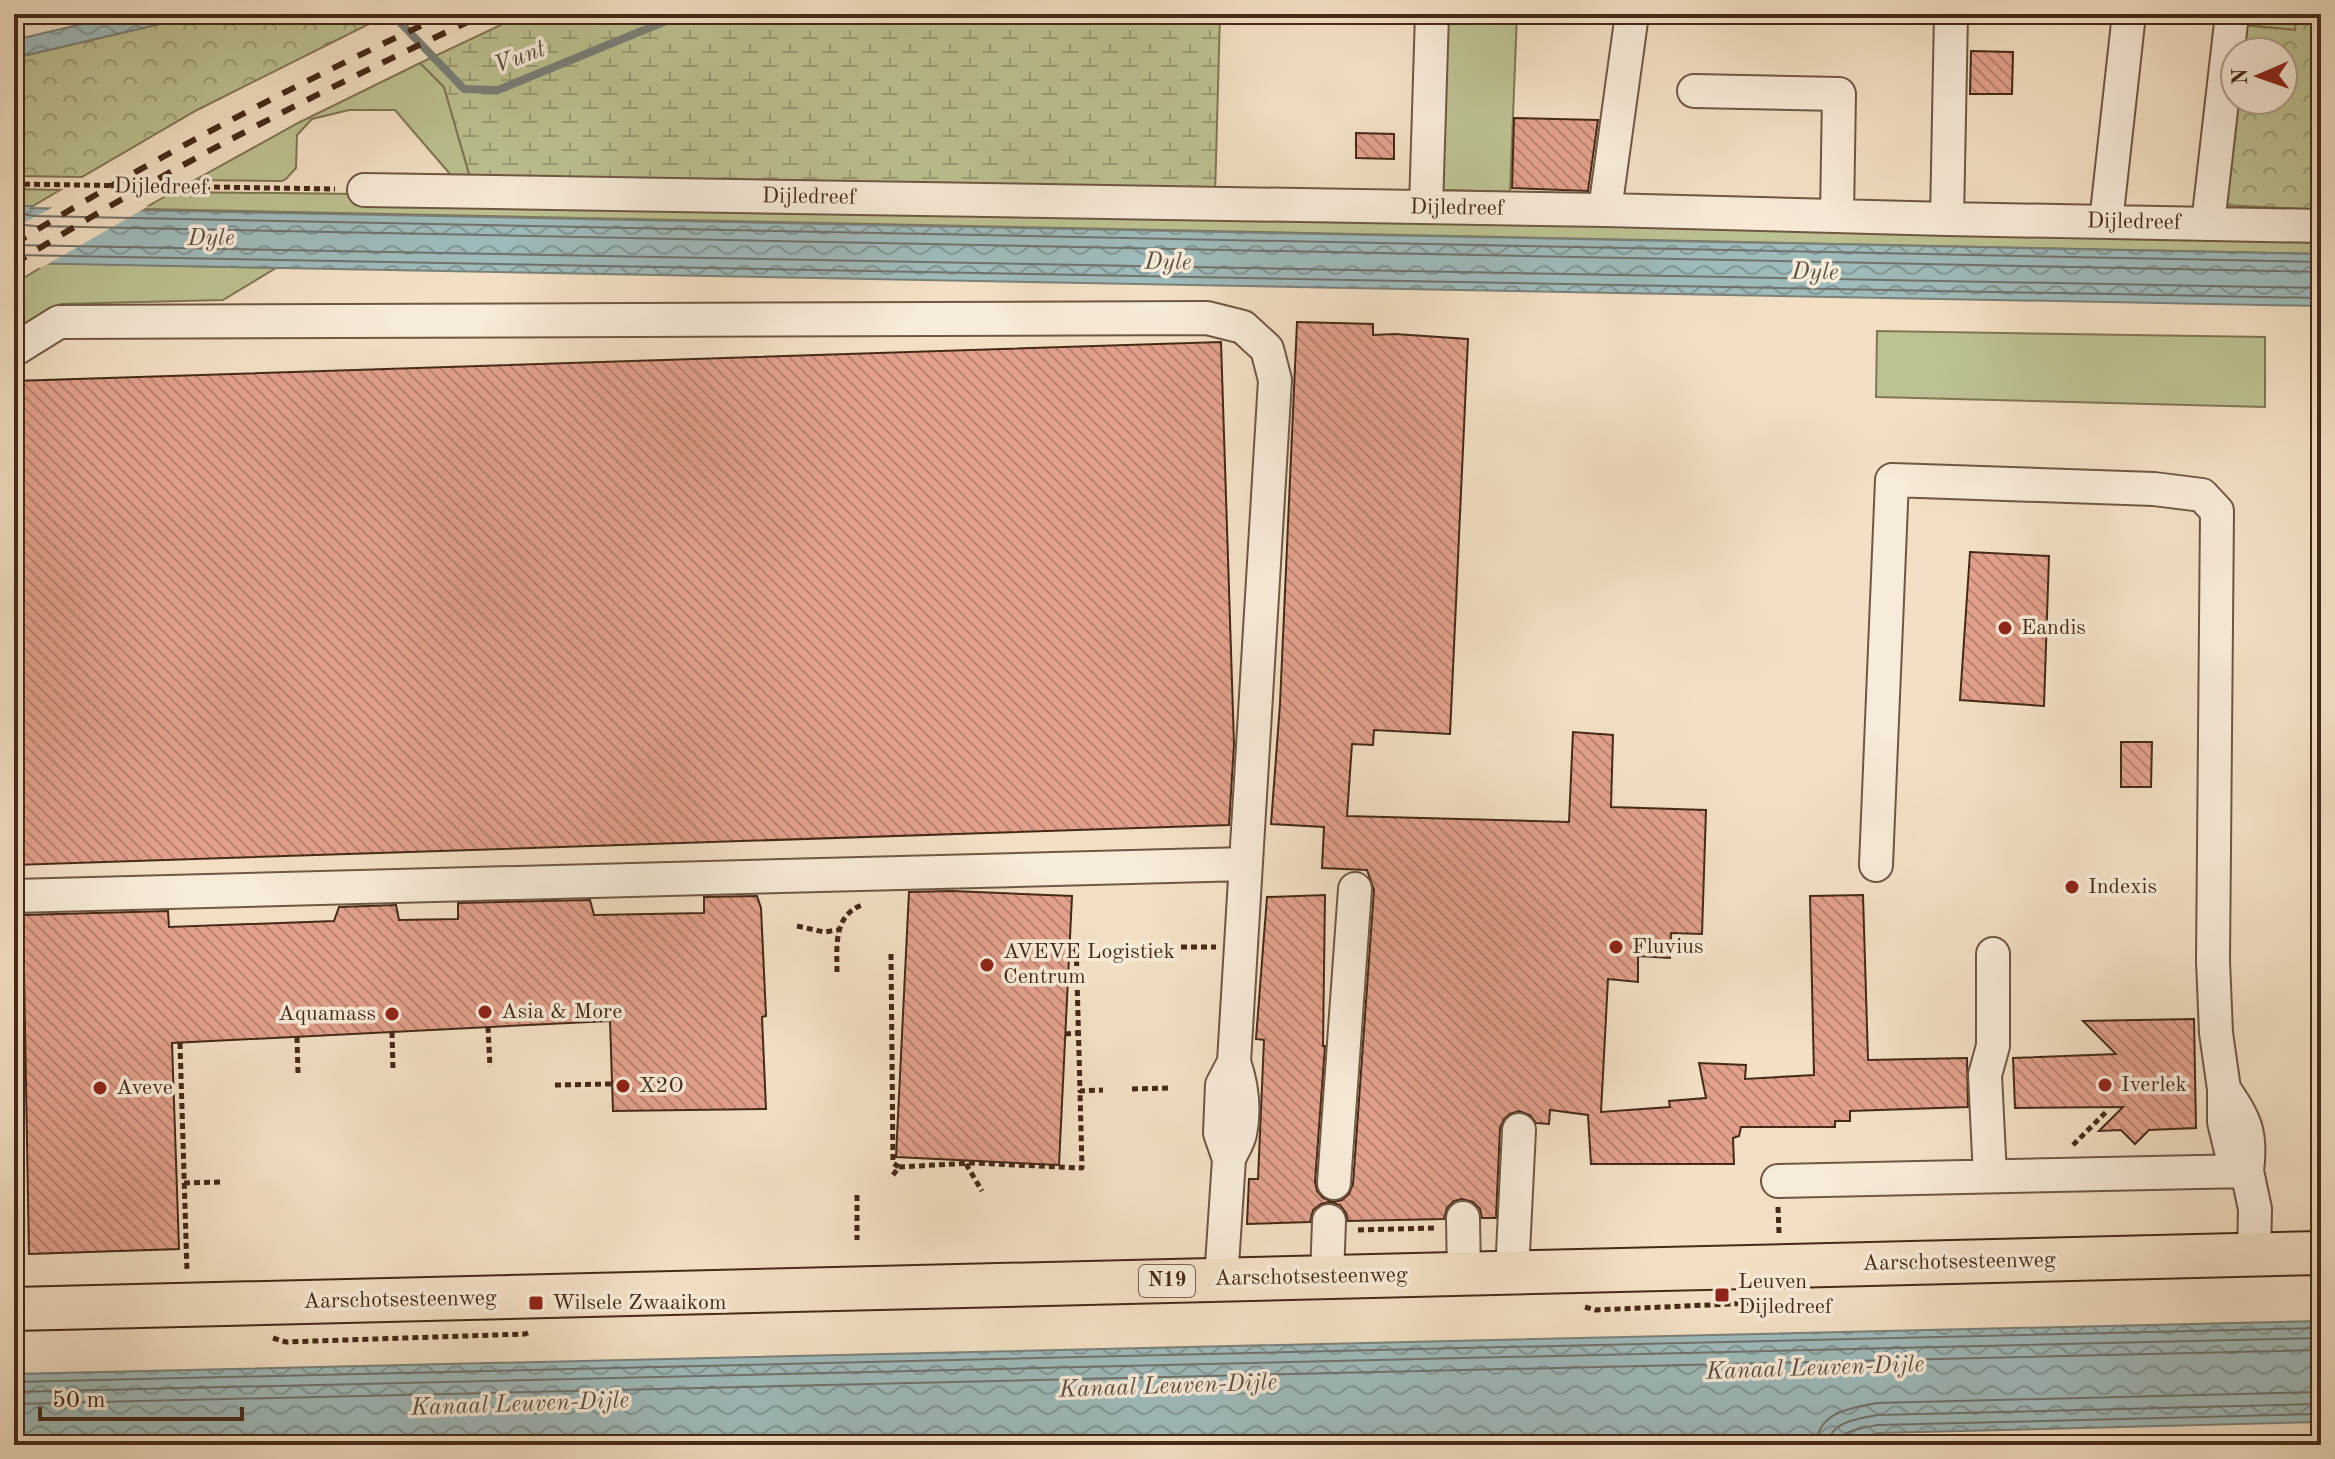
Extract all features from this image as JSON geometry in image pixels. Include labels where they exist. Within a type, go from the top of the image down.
[{"type":"main road","name":"Aarschotsesteenweg","points":[[14,1309],[2321,1253]]},
{"type":"street","points":[[1426,207],[1432,14]]},
{"type":"street","points":[[1605,210],[1632,14]]},
{"type":"street","points":[[1947,219],[1951,14]]},
{"type":"street","points":[[2106,222],[2129,14]]},
{"type":"street","points":[[2208,224],[2232,14]]},
{"type":"street","points":[[1694,91],[1839,94],[1837,216]]},
{"type":"street","name":"Dijledreef","points":[[364,190],[1605,210],[2321,226]]},
{"type":"street","points":[[14,350],[59,322],[1207,318],[1243,327],[1267,349],[1275,380],[1234,1062],[1242,1086],[1241,1118],[1239,1135],[1229,1159],[1221,1280]]},
{"type":"street","points":[[1876,865],[1892,480],[2154,489],[2202,495],[2217,511],[2213,961],[2216,1033],[2224,1089],[2243,1117],[2251,1146],[2247,1171],[2255,1209],[2254,1255]]},
{"type":"street","points":[[14,896],[1246,864]]},
{"type":"street","points":[[1334,1183],[1355,889]]},
{"type":"street","points":[[1990,1176],[1985,1075],[1993,1046],[1993,954]]},
{"type":"street","points":[[1512,1273],[1519,1130]]},
{"type":"street","points":[[1778,1181],[2247,1171]]},
{"type":"street","points":[[1455,1223],[1464,1274]]},
{"type":"street","points":[[1327,1277],[1337,1226]]},
{"type":"path","name":"Dijledreef","points":[[14,184],[364,190]]},
{"type":"path","points":[[837,972],[838,930],[848,913],[870,903]]},
{"type":"path","points":[[797,926],[824,932],[838,930]]},
{"type":"path","points":[[891,954],[893,1163],[899,1167],[966,1164],[1082,1168],[1076,940]]},
{"type":"path","points":[[1181,947],[1218,947]]},
{"type":"path","points":[[488,1027],[490,1067]]},
{"type":"path","points":[[392,1032],[393,1070]]},
{"type":"path","points":[[1065,1034],[1078,1033]]},
{"type":"path","points":[[297,1037],[298,1073]]},
{"type":"path","points":[[180,1043],[187,1273]]},
{"type":"path","points":[[555,1085],[612,1084]]},
{"type":"path","points":[[1132,1089],[1172,1088]]},
{"type":"path","points":[[1080,1091],[1103,1090]]},
{"type":"path","points":[[966,1164],[982,1191]]},
{"type":"path","points":[[893,1175],[899,1167]]},
{"type":"path","points":[[184,1183],[224,1182]]},
{"type":"path","points":[[857,1195],[857,1240]]},
{"type":"path","points":[[1337,1226],[1455,1223]]},
{"type":"green space","points":[[203,14],[380,14],[383,17],[197,110],[82,177],[14,176],[14,58]]},
{"type":"green space","points":[[524,14],[1220,14],[1215,196],[470,177],[444,87],[420,63]]},
{"type":"green space","points":[[1446,14],[1517,14],[1510,192],[1442,190]]},
{"type":"green space","points":[[2211,14],[2297,14],[2296,30],[2210,21]]},
{"type":"green space","points":[[2297,14],[2321,14],[2321,210],[2221,205],[2233,116],[2299,116],[2299,36],[2239,36],[2240,25],[2295,30]]},
{"type":"green space","points":[[420,63],[444,87],[470,177],[456,181],[395,110],[349,110],[312,119],[297,135],[296,168],[282,181],[195,180],[298,123]]},
{"type":"green space","points":[[14,189],[60,190],[33,206],[14,206]]},
{"type":"green space","points":[[173,192],[2321,236],[2321,254],[143,209]]},
{"type":"green space","points":[[48,263],[276,268],[223,300],[61,304],[14,331],[14,284]]},
{"type":"green space","points":[[1877,331],[2265,337],[2265,407],[1876,397]]},
{"type":"water","points":[[125,14],[203,14],[14,58],[14,40]]},
{"type":"water","name":"Dyle","points":[[14,206],[2321,254],[2321,306],[14,263]]},
{"type":"water","name":"Kanaal Leuven-Dijle","points":[[2321,1321],[2321,1422],[1879,1433],[1832,1445],[14,1445],[14,1374]]},
{"type":"pier","points":[[57,205],[149,206],[41,268],[14,267],[14,228]]},
{"type":"building","points":[[1971,51],[2013,52],[2012,94],[1970,94]]},
{"type":"building","points":[[1514,118],[1598,120],[1588,191],[1512,188]]},
{"type":"building","points":[[1356,133],[1394,134],[1394,159],[1356,158]]},
{"type":"building","points":[[1297,322],[1373,324],[1373,335],[1468,339],[1450,734],[1374,730],[1373,745],[1352,744],[1347,816],[1569,822],[1573,732],[1613,735],[1611,807],[1706,810],[1702,934],[1671,933],[1670,958],[1638,956],[1638,982],[1608,979],[1601,1112],[1670,1107],[1669,1101],[1706,1098],[1699,1063],[1746,1065],[1745,1079],[1814,1075],[1810,896],[1863,895],[1868,1060],[1967,1058],[1968,1107],[1850,1111],[1850,1121],[1835,1121],[1835,1127],[1741,1127],[1739,1136],[1733,1138],[1734,1164],[1591,1164],[1588,1115],[1550,1110],[1549,1124],[1536,1123],[1530,1115],[1519,1111],[1504,1119],[1500,1128],[1496,1218],[1482,1218],[1480,1209],[1473,1202],[1462,1199],[1454,1201],[1447,1208],[1444,1219],[1348,1221],[1340,1205],[1329,1202],[1313,1210],[1310,1222],[1247,1224],[1249,1179],[1258,1179],[1264,1040],[1256,1039],[1267,897],[1325,895],[1325,1046],[1315,1182],[1323,1198],[1333,1202],[1349,1194],[1353,1184],[1374,890],[1367,870],[1322,868],[1324,827],[1271,824],[1280,704]]},
{"type":"building","points":[[1221,342],[1234,744],[1229,825],[14,865],[14,381]]},
{"type":"building","name":"Eandis","points":[[1970,552],[2049,556],[2044,706],[1960,700]]},
{"type":"building","points":[[2121,742],[2152,742],[2151,787],[2121,787]]},
{"type":"building","name":"AVEVE Logistiek Centrum","points":[[909,892],[1072,896],[1059,1165],[896,1157]]},
{"type":"building","points":[[757,896],[761,908],[766,1016],[762,1017],[766,1109],[613,1111],[610,1021],[172,1043],[179,1249],[29,1254],[23,915],[168,911],[169,927],[334,921],[339,907],[396,905],[399,920],[458,919],[458,903],[590,900],[594,915],[704,913],[704,897]]},
{"type":"building","name":"Iverlek","points":[[2194,1019],[2196,1128],[2149,1130],[2135,1144],[2121,1130],[2099,1131],[2123,1107],[2015,1108],[2013,1058],[2116,1054],[2083,1021]]},
{"type":"waterway","name":"Vunt","points":[[392,14],[464,89],[498,90],[683,14]]},
{"type":"railway","points":[[14,244],[119,181],[226,123],[446,14]]},
{"type":"railway","points":[[14,264],[129,195],[246,132],[485,14]]},
{"type":"place","name":"Eandis","points":[[2005,628]]},
{"type":"place","name":"Indexis","points":[[2072,887]]},
{"type":"place","name":"Fluvius","points":[[1616,947]]},
{"type":"place","name":"AVEVE Logistiek Centrum","points":[[987,965]]},
{"type":"place","name":"Asia & More","points":[[485,1012]]},
{"type":"place","name":"Aquamass","points":[[392,1014]]},
{"type":"place","name":"Iverlek","points":[[2105,1085]]},
{"type":"place","name":"X2O","points":[[623,1086]]},
{"type":"place","name":"Aveve","points":[[100,1088]]},
{"type":"place","name":"Leuven Dijledreef","points":[[1722,1295]]},
{"type":"place","name":"Wilsele Zwaaikom","points":[[536,1303]]}]
